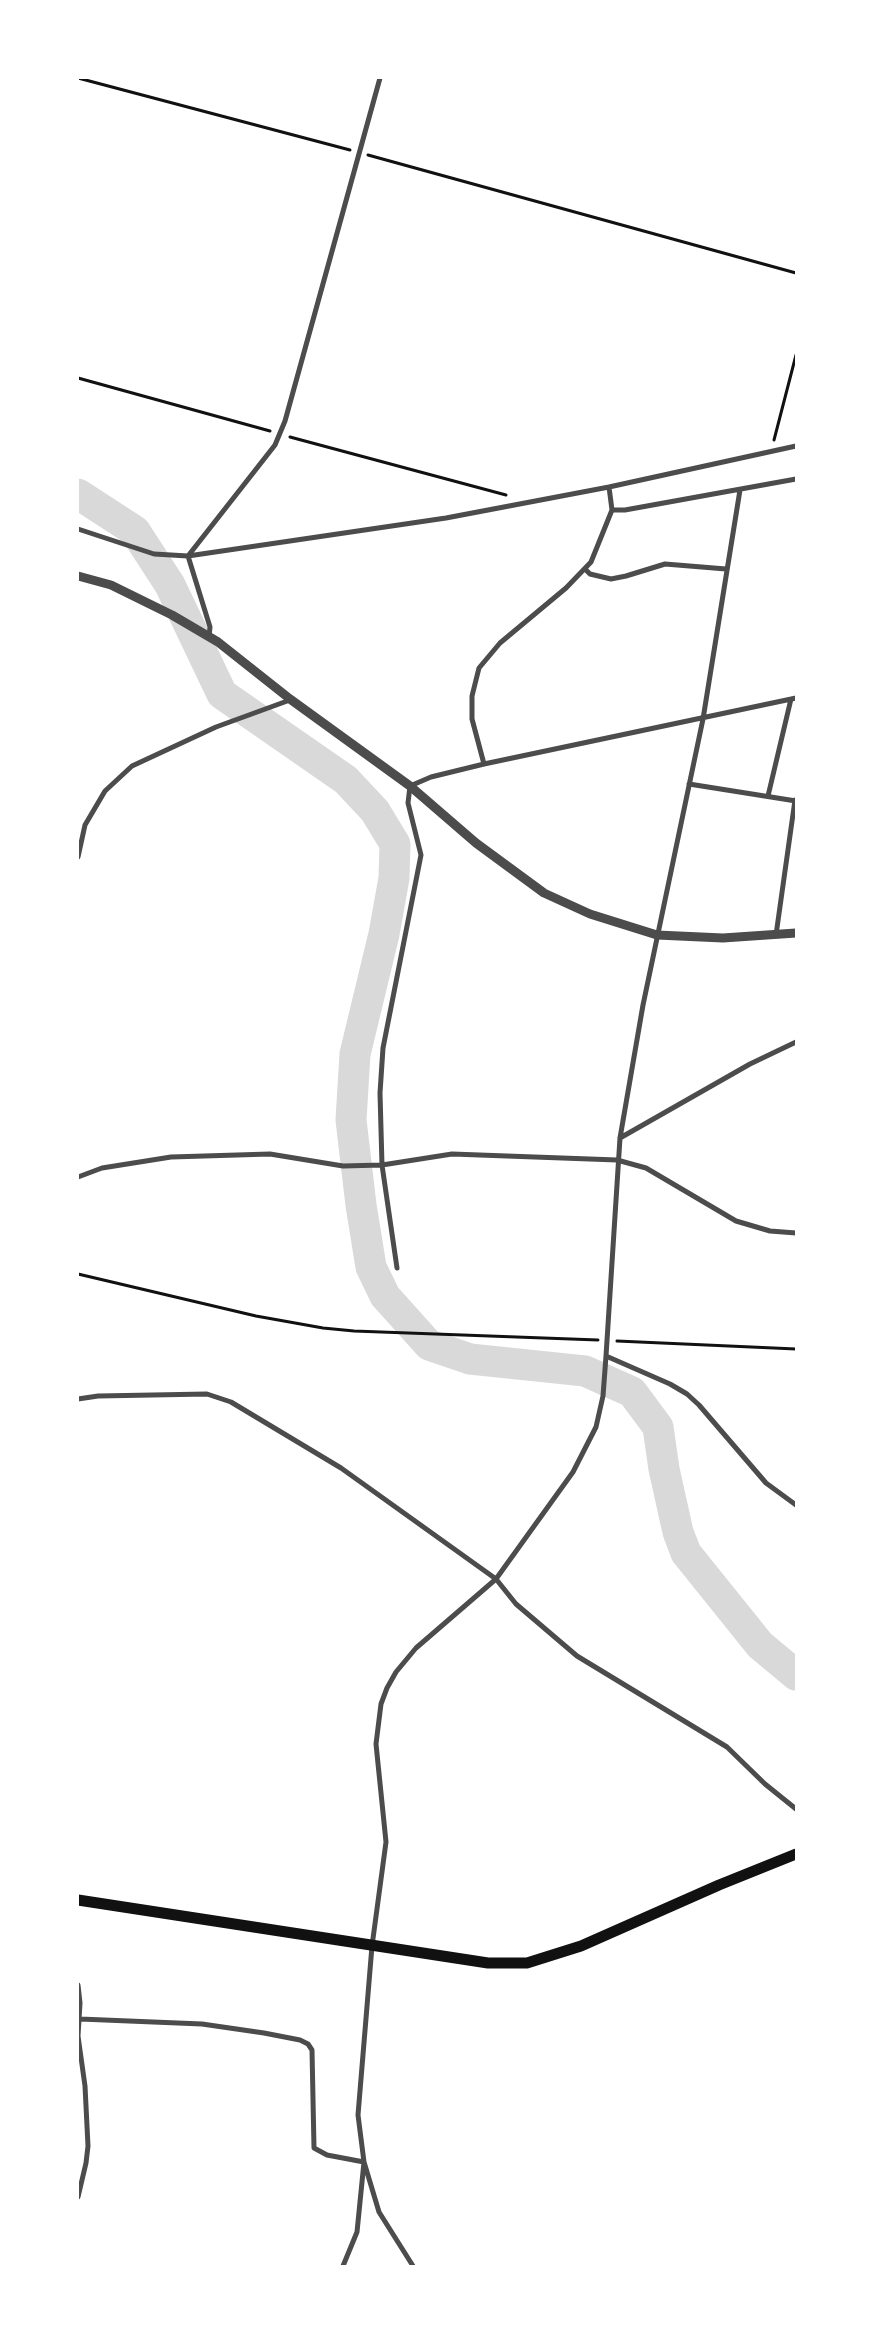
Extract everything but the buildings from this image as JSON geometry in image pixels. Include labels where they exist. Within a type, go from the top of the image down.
[{"type":"main road","points":[[78,1900],[488,1963],[526,1963],[581,1946],[796,1854]]},
{"type":"street","points":[[188,556],[274,445],[285,421],[380,78]]},
{"type":"street","points":[[78,528],[154,554],[188,556],[436,520],[609,487],[796,446]]},
{"type":"street","points":[[612,510],[625,510],[796,480]]},
{"type":"street","points":[[484,764],[472,719],[472,696],[479,668],[500,643],[585,569],[597,550],[612,510],[609,487]]},
{"type":"street","points":[[413,2266],[379,2212],[364,2162],[358,2115],[372,1946],[386,1842],[376,1744],[381,1704],[396,1672],[416,1648],[496,1579],[568,1480],[590,1442],[600,1412],[606,1356],[617,1160],[620,1138],[657,935],[703,719],[740,490]]},
{"type":"street","points":[[188,556],[210,627],[209,637]]},
{"type":"street","points":[[585,569],[590,574],[611,579],[665,564],[726,569]]},
{"type":"street","points":[[78,576],[112,586],[172,615],[209,637],[290,699],[410,786],[476,842],[544,893],[590,914],[657,935],[723,938],[796,933]]},
{"type":"street","points":[[78,857],[86,825],[105,790],[132,766],[216,727],[290,699]]},
{"type":"street","points":[[410,786],[431,777],[484,764],[794,699],[768,796]]},
{"type":"street","points":[[689,784],[796,801],[776,935]]},
{"type":"street","points":[[397,1268],[382,1165],[380,1092],[383,1048],[421,855],[408,803],[410,786]]},
{"type":"street","points":[[620,1138],[750,1064],[796,1042]]},
{"type":"street","points":[[78,1177],[102,1168],[170,1157],[270,1154],[343,1166],[382,1165],[452,1154],[617,1160],[646,1168],[736,1221],[770,1231],[796,1233]]},
{"type":"street","points":[[606,1356],[670,1384],[687,1394],[699,1405],[766,1483],[796,1505]]},
{"type":"street","points":[[78,1400],[98,1396],[207,1394],[231,1402],[341,1468],[496,1579],[516,1604],[577,1656],[727,1747],[765,1784],[796,1809]]},
{"type":"street","points":[[78,1986],[80,2019],[78,2036],[86,2086],[88,2146],[78,2197]]},
{"type":"street","points":[[80,2019],[202,2024],[305,2042],[312,2050],[314,2148],[327,2155],[364,2162]]},
{"type":"street","points":[[343,2266],[357,2232],[364,2162]]},
{"type":"path","points":[[78,78],[360,153],[796,273]]},
{"type":"path","points":[[775,451],[776,430],[796,356]]},
{"type":"path","points":[[78,378],[507,495],[509,506]]},
{"type":"path","points":[[78,1274],[290,1323],[354,1331],[796,1349]]},
{"type":"waterway","points":[[78,494],[135,531],[170,585],[222,694],[346,780],[375,811],[395,844],[394,878],[384,934],[355,1054],[351,1120],[361,1205],[371,1267],[385,1296],[429,1345],[470,1359],[585,1371],[632,1392],[658,1427],[664,1469],[678,1532],[686,1553],[760,1645],[796,1675]]}]
